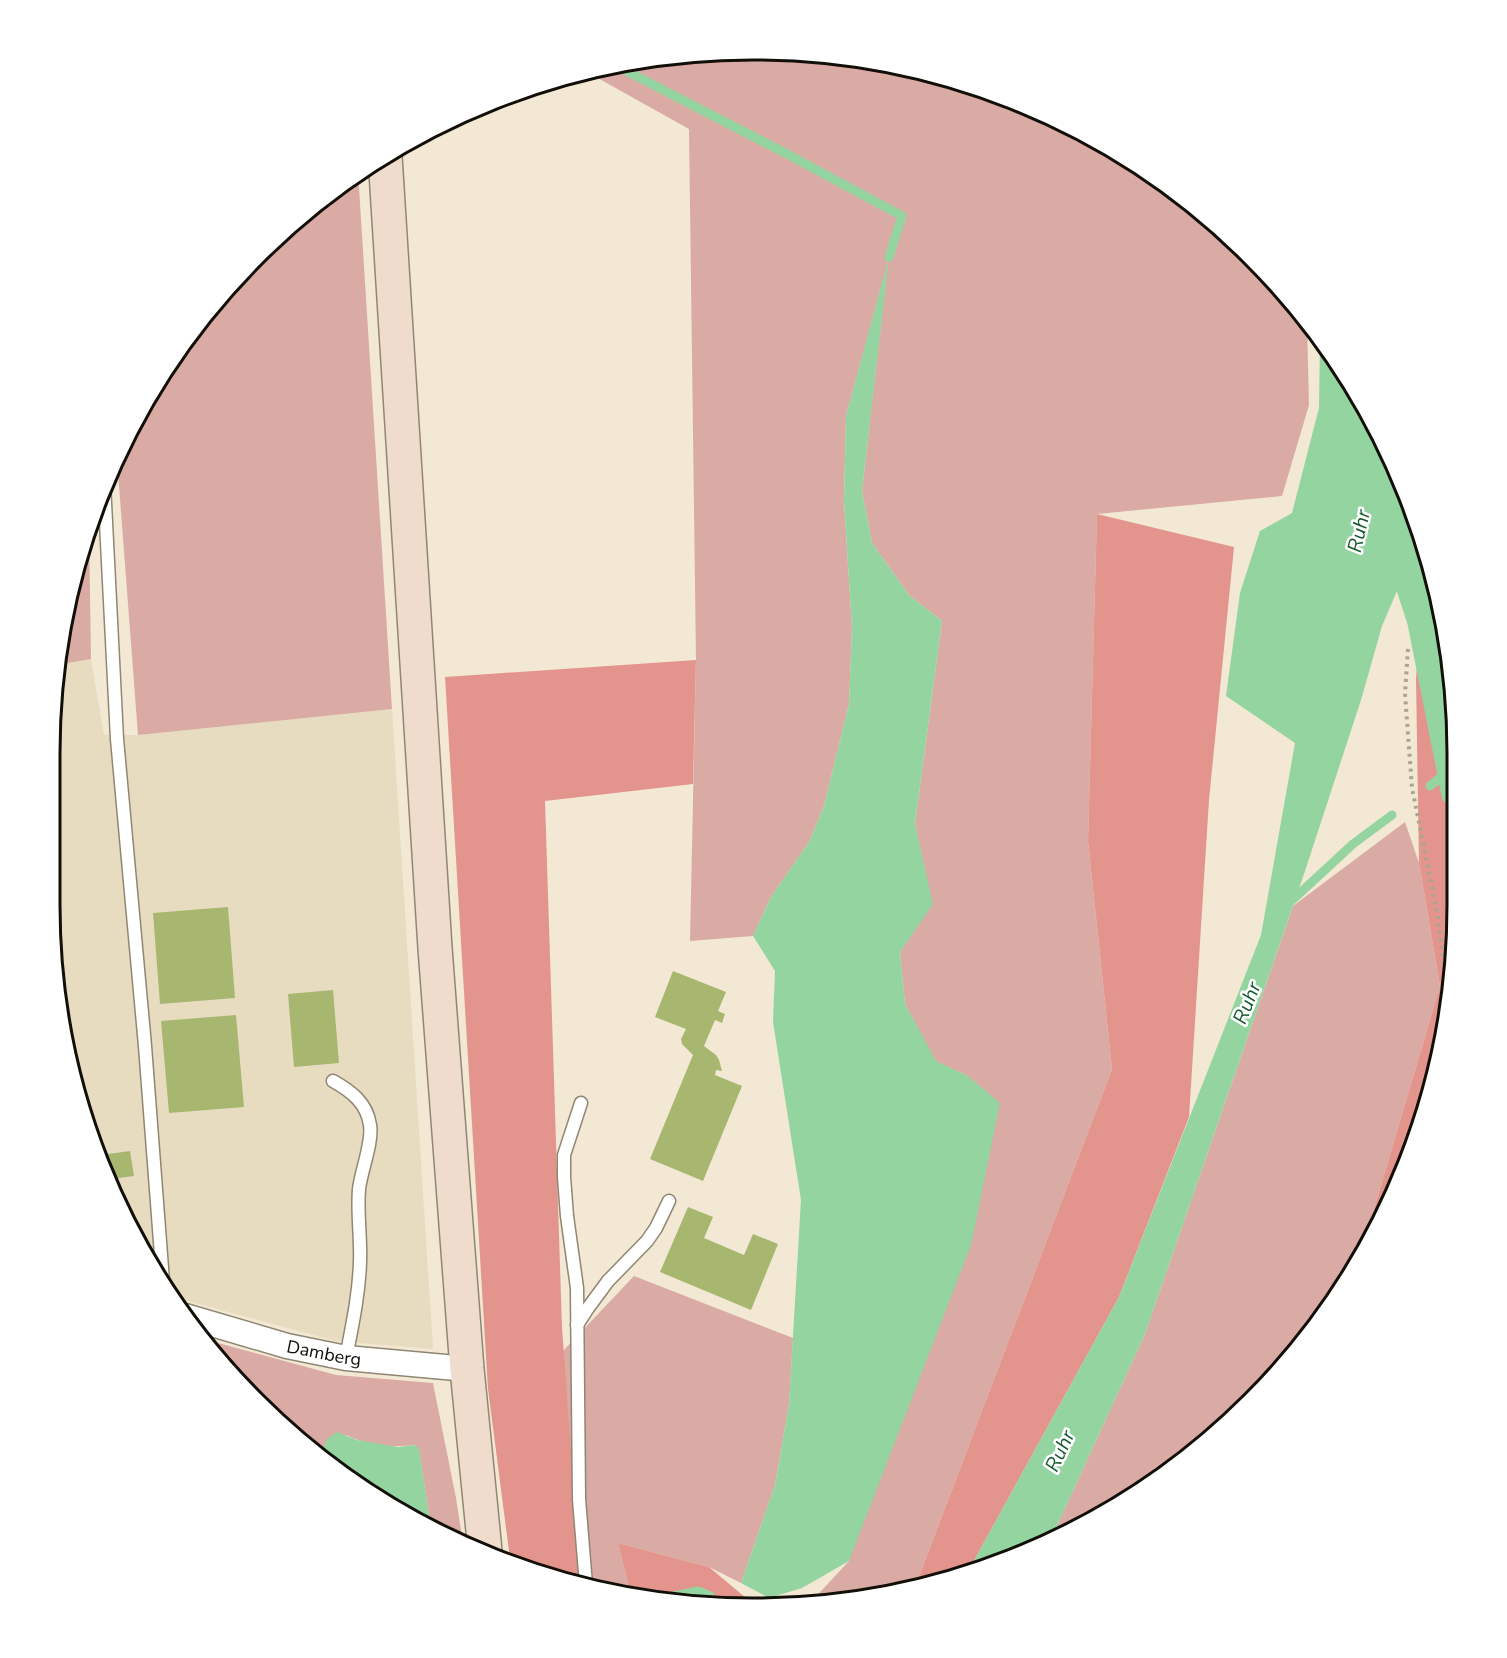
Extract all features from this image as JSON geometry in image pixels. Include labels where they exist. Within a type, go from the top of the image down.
[{"type":"main road","points":[[386,166],[435,948],[467,1369],[484,1543]]},
{"type":"street","name":"Damberg","points":[[198,1320],[287,1347],[346,1358],[467,1369]]},
{"type":"lane","points":[[105,509],[117,739],[145,1046],[162,1265]]},
{"type":"lane","points":[[333,1082],[344,1087],[363,1104],[370,1126],[359,1194],[358,1291],[346,1358]]},
{"type":"lane","points":[[581,1103],[564,1155],[564,1177],[577,1288],[579,1499],[585,1577]]},
{"type":"lane","points":[[576,1326],[608,1281],[647,1241],[669,1201]]},
{"type":"path","points":[[1407,649],[1405,694],[1412,788],[1437,912],[1444,967]]},
{"type":"shaded area","points":[[708,61],[799,61],[889,73],[976,97],[1019,113],[1100,153],[1176,203],[1244,263],[1307,336],[1309,405],[1282,496],[1097,514],[1088,841],[1112,1069],[919,1578],[889,1585],[817,1595],[849,1561],[968,1076],[935,1061],[905,1004],[900,952],[932,904],[915,824],[942,621],[909,595],[872,543],[862,491],[888,262],[846,416],[844,501],[852,628],[849,704],[824,806],[809,842],[771,897],[753,936],[690,941],[696,660],[689,129],[598,78],[663,66]]},
{"type":"shaded area","points":[[359,184],[392,709],[138,735],[118,476],[153,407],[203,331],[263,263],[296,232]]},
{"type":"shaded area","points":[[1097,514],[1234,547],[1209,800],[1189,1117],[1119,1297],[973,1562],[919,1578],[1112,1069],[1088,841]]},
{"type":"shaded area","points":[[89,556],[91,659],[66,663],[73,618]]},
{"type":"shaded area","points":[[1423,576],[1434,618],[1446,708],[1446,950],[1434,1040],[1423,1084],[1394,1170],[1371,1218],[1440,986],[1419,863],[1416,679]]},
{"type":"shaded area","points":[[91,659],[104,735],[138,735],[392,709],[433,1349],[336,1341],[184,1300],[153,1251],[113,1170],[97,1127],[73,1040],[66,995],[61,950],[60,904],[61,708],[66,663]]},
{"type":"shaded area","points":[[696,660],[693,784],[545,801],[562,1328],[580,1576],[509,1553],[488,1389],[445,677]]},
{"type":"shaded area","points":[[1405,822],[1419,863],[1440,986],[1371,1218],[1330,1290],[1304,1327],[1244,1395],[1176,1455],[1100,1505],[1056,1528],[1145,1334],[1293,906]]},
{"type":"shaded area","points":[[634,1276],[793,1338],[789,1404],[775,1485],[741,1583],[709,1567],[618,1543],[629,1587],[580,1576],[563,1351]]},
{"type":"shaded area","points":[[215,1342],[218,1343],[257,1389]]},
{"type":"shaded area","points":[[218,1343],[336,1375],[433,1383],[461,1533],[429,1517],[419,1449],[415,1445],[380,1445],[346,1435],[333,1456],[296,1426],[257,1389]]},
{"type":"shaded area","points":[[618,1543],[709,1567],[746,1598],[708,1597],[629,1587]]},
{"type":"water","points":[[889,257],[862,491],[872,543],[909,595],[942,621],[915,824],[933,904],[900,952],[905,1004],[936,1061],[968,1076],[1000,1103],[971,1245],[849,1561],[802,1588],[768,1598],[741,1583],[775,1485],[789,1404],[801,1200],[773,1022],[775,971],[753,936],[771,897],[809,842],[824,806],[849,704],[852,628],[844,501],[846,416]]},
{"type":"water","name":"Ruhr","points":[[1320,353],[1354,407],[1375,447],[1394,488],[1417,555],[1404,594],[1397,591],[1382,626],[1361,700],[1305,871],[1145,1334],[1056,1528],[1019,1545],[973,1562],[1119,1297],[1261,935],[1295,743],[1226,696],[1240,593],[1260,531],[1292,513],[1319,408]]},
{"type":"water","points":[[337,1432],[357,1440],[398,1447],[415,1445],[419,1448],[429,1517],[368,1481],[331,1455],[324,1448],[327,1439]]},
{"type":"building","points":[[228,907],[235,998],[160,1004],[153,913]]},
{"type":"building","points":[[673,971],[726,992],[718,1011],[725,1014],[722,1023],[715,1020],[704,1046],[719,1060],[722,1071],[716,1070],[715,1075],[742,1086],[703,1181],[650,1159],[693,1055],[682,1044],[681,1039],[686,1029],[655,1017]]},
{"type":"building","points":[[333,990],[339,1063],[294,1067],[288,994]]},
{"type":"building","points":[[236,1015],[244,1107],[169,1113],[161,1021]]},
{"type":"building","points":[[130,1151],[134,1176],[117,1178],[108,1154]]},
{"type":"building","points":[[688,1207],[713,1217],[704,1238],[744,1255],[753,1234],[778,1244],[751,1310],[660,1272]]},
{"type":"waterway","points":[[628,72],[902,216],[889,257]]},
{"type":"waterway","points":[[1396,537],[1423,620],[1447,740]]},
{"type":"waterway","points":[[1430,786],[1447,772]]},
{"type":"waterway","points":[[1287,905],[1353,844],[1392,815]]},
{"type":"waterway","points":[[683,1594],[698,1591],[710,1596]]}]
